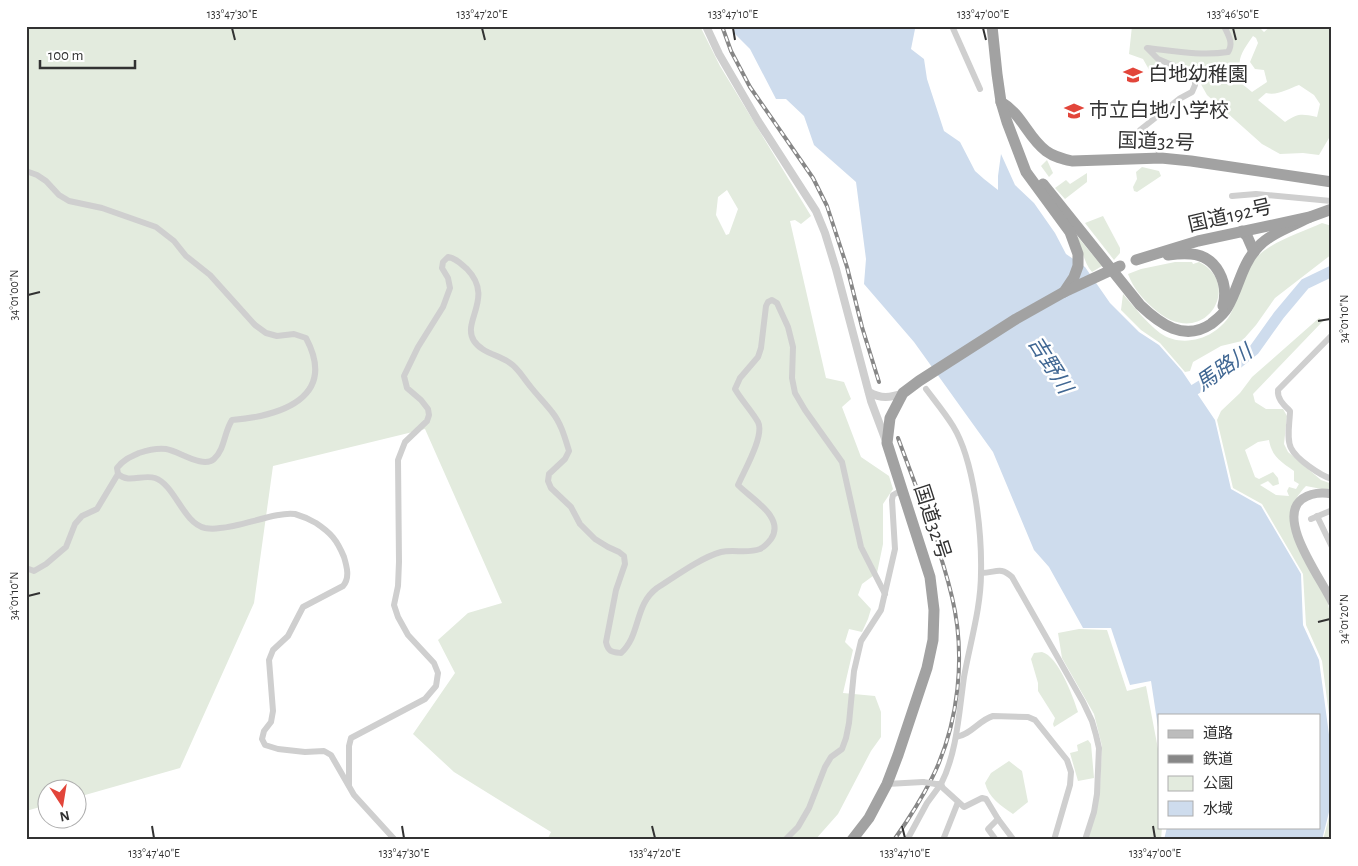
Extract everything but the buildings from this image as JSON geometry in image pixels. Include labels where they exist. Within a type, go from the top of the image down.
[{"type":"highway","points":[[992,26],[1001,102],[1026,172],[1070,232],[1078,254],[1078,266],[1074,277],[1064,292]]},
{"type":"highway","name":"国道32号","points":[[1001,102],[1009,106],[1017,114],[1035,141],[1046,151],[1058,158],[1072,160],[1161,158],[1332,182]]},
{"type":"highway","points":[[1018,150],[1060,206],[1140,305],[1169,328],[1185,332],[1203,328],[1217,319],[1226,309],[1243,268],[1254,252],[1267,240],[1310,217]]},
{"type":"highway","name":"国道192号","points":[[1136,260],[1198,241],[1310,217],[1331,205]]},
{"type":"highway","points":[[1242,231],[1254,252]]},
{"type":"highway","name":"国道32号","points":[[852,840],[869,818],[887,784],[924,676],[933,640],[934,610],[930,577],[887,443],[888,429],[894,409],[903,393],[1016,319],[1064,292],[1136,260],[1166,255],[1191,254],[1208,260],[1220,273],[1226,291],[1223,307],[1217,319]]},
{"type":"main road","points":[[1332,494],[1310,494],[1300,501],[1295,509],[1294,525],[1305,555],[1332,602]]},
{"type":"street","points":[[706,26],[719,54],[758,121],[816,211],[825,233],[876,416],[887,443]]},
{"type":"street","points":[[952,26],[980,89]]},
{"type":"street","points":[[1161,158],[1157,147],[1140,130],[1179,99],[1192,92],[1195,79],[1186,72],[1158,59],[1146,48],[1200,54],[1228,52],[1231,42],[1224,26]]},
{"type":"street","points":[[26,171],[46,181],[58,195],[69,201],[102,208],[156,227],[174,241],[186,256],[210,274],[255,325],[266,333],[277,336],[294,334],[306,338],[316,368],[313,384],[289,407],[273,413],[232,420],[222,448],[214,460],[208,463],[164,449],[150,450],[122,462],[117,468],[118,474],[97,509],[82,516],[75,524],[66,546],[61,552],[34,571],[26,568]]},
{"type":"street","points":[[1232,196],[1256,194],[1331,205]]},
{"type":"street","points":[[349,785],[349,746],[351,738],[425,699],[436,686],[438,673],[434,663],[408,635],[394,605],[398,586],[399,562],[398,460],[405,442],[427,421],[429,414],[428,409],[421,400],[407,388],[404,376],[418,347],[443,307],[450,288],[442,268],[443,262],[448,257],[462,264],[476,280],[478,303],[471,328],[473,339],[482,349],[509,362],[521,372],[558,423],[569,451],[565,459],[549,474],[548,481],[551,488],[571,507],[580,524],[594,538],[624,556],[625,564],[616,590],[606,642],[612,652],[621,653],[625,650],[630,641],[643,602],[649,593],[713,555],[724,551],[748,552],[762,549],[774,534],[770,513],[746,494],[738,485],[760,432],[757,421],[742,402],[735,389],[740,378],[758,357],[761,348],[766,306],[772,300],[777,303],[788,327],[793,347],[792,378],[795,393],[842,462],[861,547],[885,594]]},
{"type":"street","points":[[1332,335],[1278,390],[1281,402],[1290,412],[1290,447],[1319,475],[1332,479]]},
{"type":"street","points":[[908,840],[938,784],[945,776],[956,736],[981,574],[976,503],[968,463],[953,426],[926,389]]},
{"type":"street","points":[[869,392],[880,397],[890,397],[903,393]]},
{"type":"street","points":[[118,474],[128,479],[155,478],[163,484],[200,527],[209,529],[233,528],[283,514],[294,514],[308,519],[328,531],[336,541],[344,559],[348,574],[347,581],[343,586],[303,606],[288,636],[274,650],[269,660],[273,711],[271,722],[264,731],[262,739],[265,745],[278,749],[305,752],[324,751],[331,755],[354,795],[395,840]]},
{"type":"street","points":[[785,840],[798,826],[809,808],[825,767],[832,757],[842,749],[849,723],[854,671],[861,641],[881,610],[895,549],[893,495],[902,490]]},
{"type":"street","points":[[1330,511],[1314,517],[1331,545]]},
{"type":"street","points":[[981,574],[1006,571],[1012,577],[1092,721],[1099,748],[1099,775],[1094,812],[1085,840]]},
{"type":"street","points":[[956,736],[964,735],[988,717],[1028,717],[1035,720],[1067,760],[1071,772],[1070,785],[1054,840]]},
{"type":"street","points":[[887,784],[923,782],[938,784],[964,808],[982,798],[986,799],[1013,840]]},
{"type":"street","points":[[943,840],[958,802]]},
{"type":"street","points":[[996,840],[988,828],[998,819]]},
{"type":"green space","points":[[26,26],[700,26],[720,66],[811,216],[801,224],[795,220],[790,221],[826,378],[844,382],[851,399],[842,407],[861,457],[889,476],[893,489],[883,504],[883,544],[877,573],[862,584],[858,595],[871,609],[868,619],[862,632],[849,629],[845,642],[853,650],[843,693],[875,696],[881,712],[881,737],[871,751],[838,814],[815,840],[547,840],[551,832],[454,772],[413,734],[455,673],[438,640],[468,613],[502,603],[425,429],[273,466],[254,603],[180,768],[88,794],[88,778],[38,778],[38,808],[26,811]],"holes":[[[727,190],[738,209],[729,234],[726,235],[716,215],[718,197]]]},
{"type":"green space","points":[[1132,26],[1258,26],[1264,32],[1271,26],[1332,26],[1332,139],[1329,138],[1319,155],[1303,153],[1280,154],[1262,144],[1207,95],[1193,70],[1159,63],[1152,75],[1143,59],[1129,54]],"holes":[[[1253,36],[1258,43],[1250,62],[1255,69],[1264,70],[1267,82],[1252,92],[1241,83],[1240,58]],[[1299,85],[1314,95],[1320,104],[1317,117],[1300,115],[1285,122],[1258,100],[1266,93],[1278,93]]]},
{"type":"green space","points":[[1047,160],[1053,173],[1049,177],[1041,166]]},
{"type":"green space","points":[[1142,167],[1159,171],[1161,176],[1137,192],[1134,191],[1133,187],[1137,179],[1136,172]]},
{"type":"green space","points":[[1087,173],[1087,182],[1065,199],[1055,188],[1066,180],[1070,184]]},
{"type":"green space","points":[[1103,216],[1120,248],[1120,253],[1114,260],[1085,223]]},
{"type":"green space","points":[[1322,223],[1332,226],[1332,254],[1275,298],[1242,341],[1221,346],[1193,362],[1190,371],[1185,372],[1160,343],[1141,330],[1121,310],[1123,294],[1145,320],[1169,338],[1190,340],[1210,334],[1219,328],[1232,311],[1247,271],[1261,253],[1287,238]]},
{"type":"green space","points":[[1077,236],[1102,266],[1092,272]]},
{"type":"green space","points":[[1175,262],[1192,262],[1193,264],[1199,262],[1212,272],[1218,285],[1218,299],[1212,311],[1202,320],[1188,323],[1171,320],[1145,300],[1135,288],[1128,274],[1141,269]]},
{"type":"green space","points":[[1319,318],[1323,321],[1253,394],[1255,402],[1266,409],[1283,409],[1287,416],[1284,444],[1288,452],[1321,480],[1332,484],[1332,491],[1306,486],[1297,498],[1292,510],[1291,521],[1297,544],[1324,594],[1332,619],[1332,738],[1322,661],[1306,625],[1303,574],[1262,504],[1233,488],[1217,420],[1221,411],[1240,393],[1252,377]],"holes":[[[1269,440],[1272,451],[1277,458],[1294,471],[1294,481],[1299,484],[1296,489],[1289,487],[1287,491],[1289,496],[1276,495],[1260,485],[1268,481],[1273,486],[1279,484],[1278,478],[1273,472],[1259,479],[1255,477],[1245,450],[1258,442]]]},
{"type":"green space","points":[[1079,629],[1107,630],[1127,691],[1146,686],[1158,749],[1158,828],[1162,828],[1161,840],[1087,840],[1100,787],[1102,746],[1094,714],[1062,658],[1058,633]]},
{"type":"green space","points":[[1042,652],[1054,661],[1059,669],[1069,687],[1078,712],[1054,727],[1055,718],[1038,691],[1038,683],[1031,659],[1034,653]]},
{"type":"green space","points":[[1088,740],[1091,744],[1094,778],[1078,781],[1070,753],[1078,751],[1077,745]]},
{"type":"green space","points":[[1009,761],[1022,771],[1028,802],[1013,814],[992,797],[985,783],[991,773]]},
{"type":"green space","points":[[1332,806],[1332,840],[1323,840]]},
{"type":"water","name":"吉野川","points":[[735,26],[912,26],[915,29],[911,49],[924,59],[927,79],[944,131],[960,142],[975,171],[998,190],[1001,154],[1015,185],[1034,203],[1055,233],[1066,254],[1085,267],[1110,303],[1139,332],[1159,345],[1182,371],[1215,420],[1231,489],[1261,506],[1301,574],[1303,625],[1319,660],[1330,742],[1331,804],[1322,840],[1164,840],[1167,828],[1320,828],[1320,714],[1158,714],[1158,727],[1151,681],[1130,685],[1111,628],[1083,628],[1049,567],[1034,550],[993,452],[914,342],[864,284],[866,259],[856,182],[814,145],[804,116],[786,99],[776,99],[750,49],[734,33]]},
{"type":"waterway","name":"馬路川","points":[[1181,398],[1238,363],[1254,350],[1279,315],[1305,284],[1332,271]]},
{"type":"railway","points":[[722,26],[731,51],[750,87],[813,178],[827,206],[847,267],[862,327],[879,382]]},
{"type":"railway","points":[[894,840],[923,794],[941,757],[954,712],[959,666],[959,642],[956,619],[947,577],[898,438]]},
{"type":"place","name":"白地幼稚園","points":[[1133,75]]},
{"type":"place","name":"市立白地小学校","points":[[1074,111]]}]
